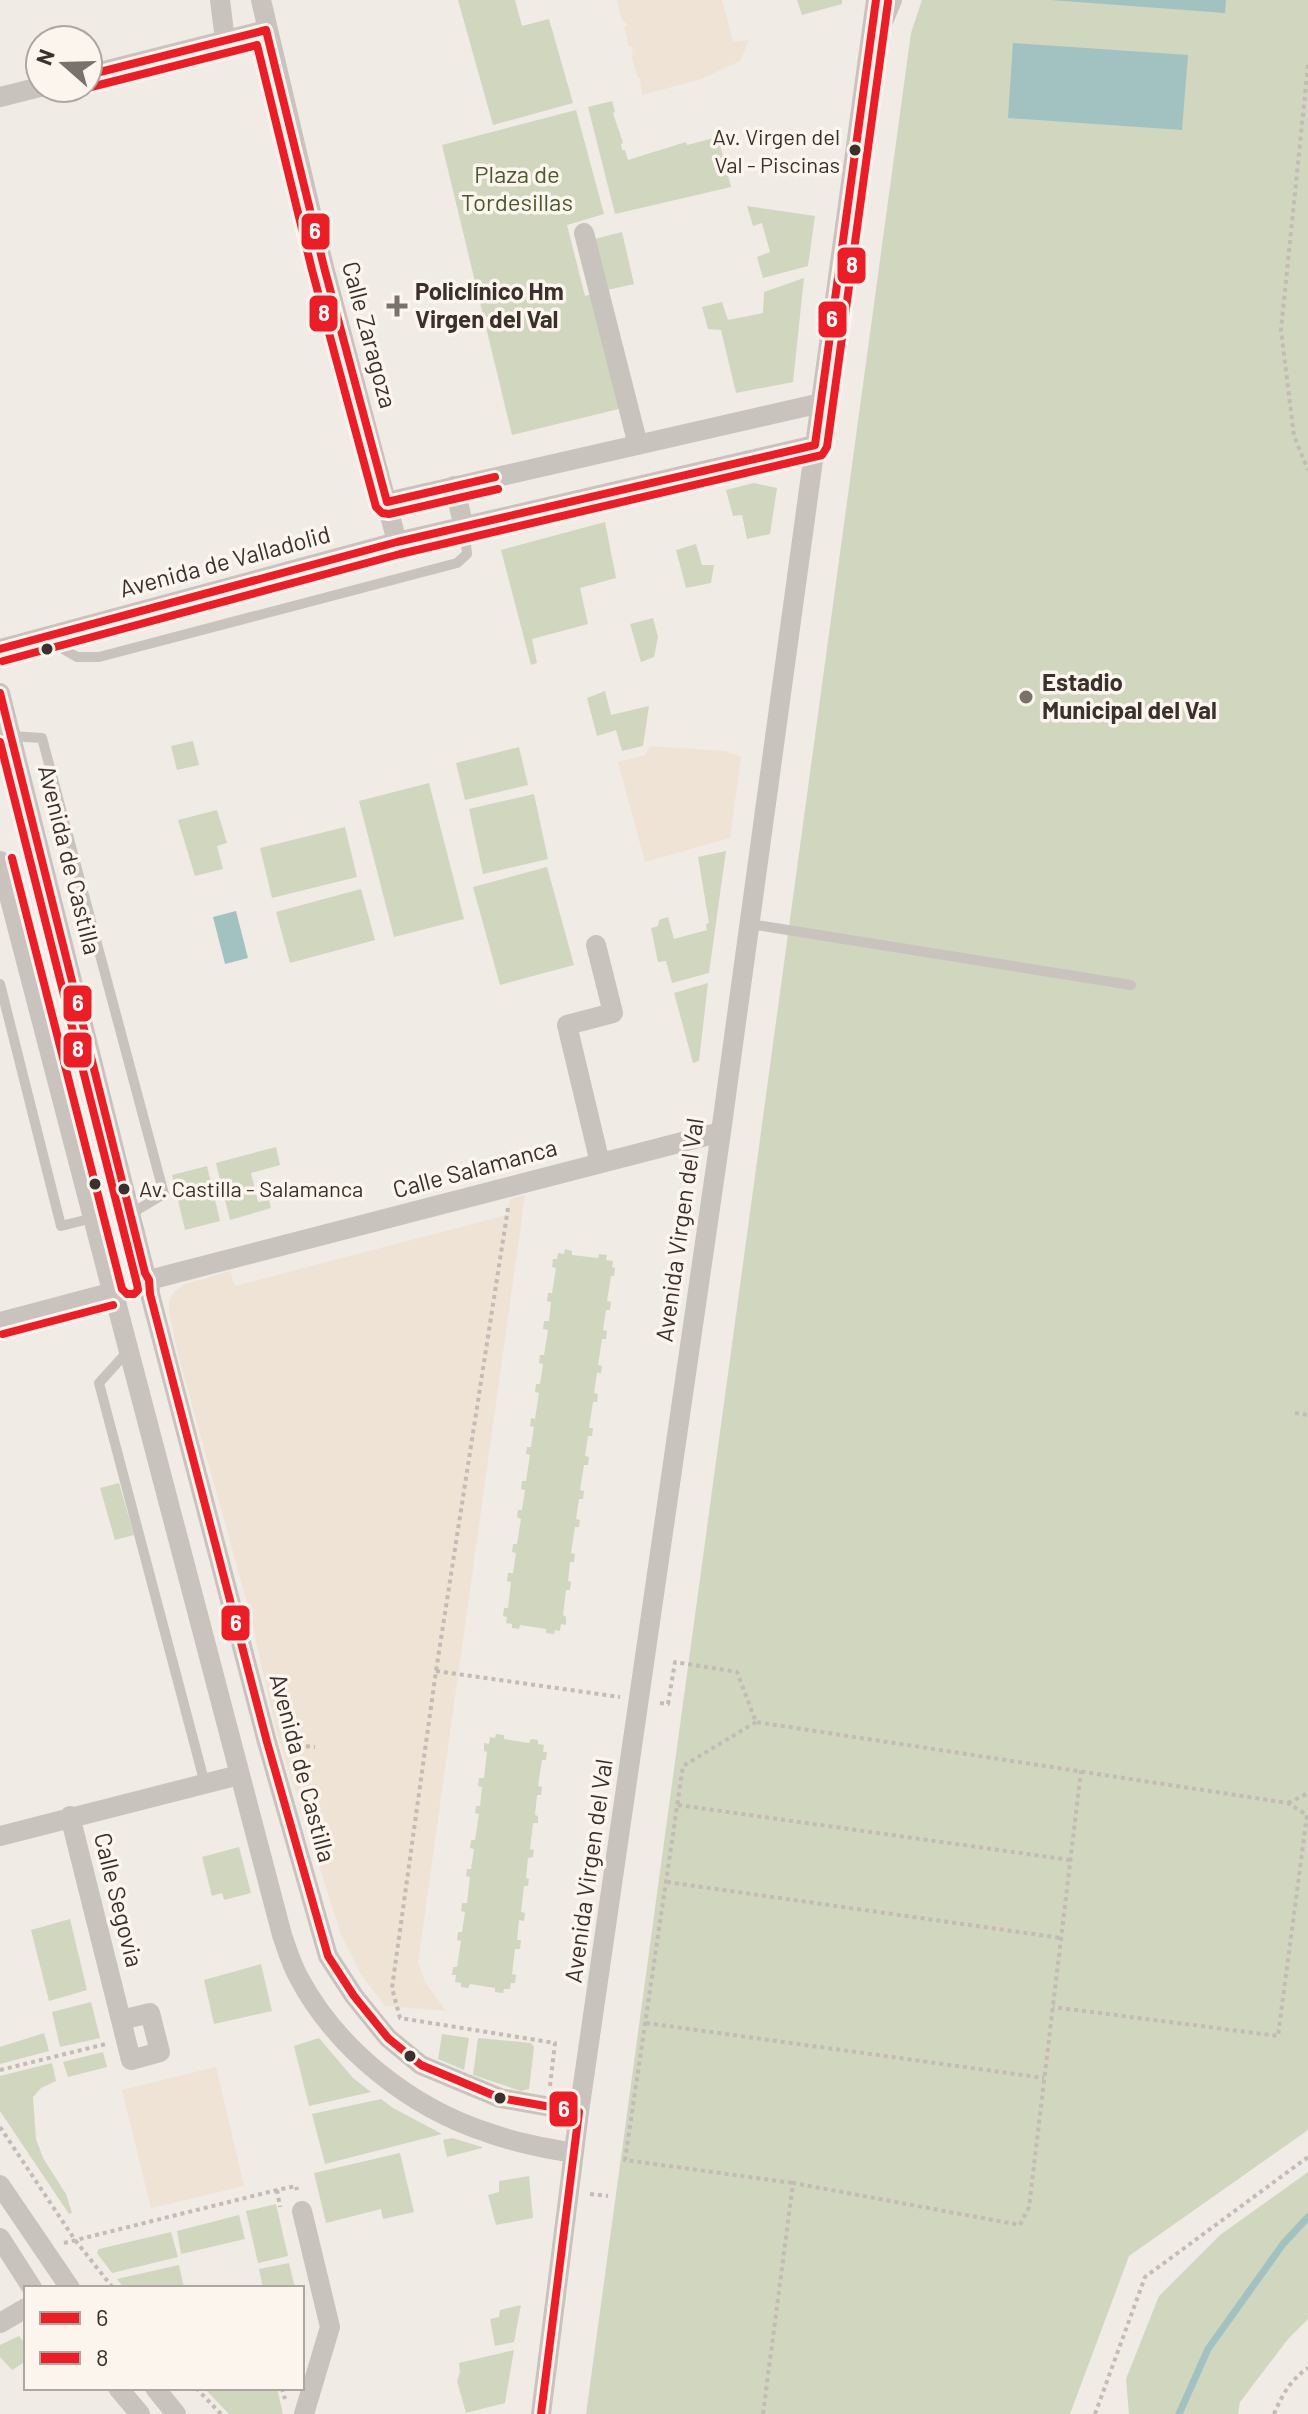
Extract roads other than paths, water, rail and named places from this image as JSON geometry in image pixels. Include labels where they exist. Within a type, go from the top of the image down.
[{"type":"street","points":[[220,0],[225,40]]},
{"type":"street","name":"Calle Zaragoza","points":[[261,0],[324,267],[397,542]]},
{"type":"street","name":"Avenida Virgen del Val","points":[[541,2414],[573,2153],[721,1132],[876,0]]},
{"type":"street","name":"Avenida Virgen del Val","points":[[869,53],[892,0]]},
{"type":"street","points":[[104,71],[266,30]]},
{"type":"street","points":[[0,97],[24,91]]},
{"type":"street","points":[[584,233],[638,445]]},
{"type":"street","points":[[387,502],[821,403]]},
{"type":"street","name":"Avenida de Valladolid","points":[[0,649],[397,542],[815,445]]},
{"type":"street","points":[[454,486],[464,527]]},
{"type":"street","name":"Avenida de Castilla","points":[[0,693],[267,1742],[328,1956],[354,1996],[388,2038],[421,2065],[500,2098],[579,2112]]},
{"type":"street","points":[[0,861],[239,1775],[282,1935],[298,1976],[329,2021],[368,2064],[406,2093],[439,2113],[488,2133],[573,2153]]},
{"type":"street","points":[[596,945],[613,1013],[567,1025],[600,1163]]},
{"type":"street","name":"Calle Salamanca","points":[[148,1282],[721,1132]]},
{"type":"street","points":[[125,1267],[136,1267],[148,1282],[139,1306],[127,1308],[112,1293],[115,1273],[125,1267]]},
{"type":"street","points":[[0,1322],[112,1293]]},
{"type":"street","points":[[70,1816],[239,1775]]},
{"type":"street","name":"Calle Segovia","points":[[0,1836],[70,1816],[124,2029]]},
{"type":"street","points":[[0,2185],[69,2286]]},
{"type":"street","points":[[302,2211],[330,2327],[304,2414]]},
{"type":"street","points":[[0,2238],[31,2286]]},
{"type":"street","points":[[0,2323],[24,2309]]},
{"type":"street","points":[[120,2390],[140,2414]]},
{"type":"street","points":[[157,2390],[176,2414]]},
{"type":"lane","points":[[46,639],[77,657],[99,657],[353,591],[457,563],[467,554],[464,527]]},
{"type":"lane","points":[[11,736],[42,738],[164,1194],[132,1213]]},
{"type":"lane","points":[[750,924],[1131,985]]},
{"type":"lane","points":[[0,984],[61,1226],[93,1218]]},
{"type":"lane","points":[[129,1350],[99,1383],[205,1784]]},
{"type":"water","points":[[1051,0],[1226,0],[1225,13]]},
{"type":"water","points":[[1013,43],[1188,55],[1182,130],[1008,118]]},
{"type":"water","points":[[236,911],[248,958],[225,964],[213,917]]},
{"type":"waterway","points":[[1179,2414],[1208,2349],[1283,2244],[1308,2217]]},
{"type":"place","name":"Av. Virgen del Val - Piscinas","points":[[855,150]]},
{"type":"place","name":"Policlínico Hm Virgen del Val","points":[[397,306]]},
{"type":"place","name":"Estadio Municipal del Val","points":[[1026,697]]},
{"type":"place","name":"Av. Castilla - Salamanca","points":[[124,1189]]},
{"type":"park label","name":"Plaza de Tordesillas","points":[[517,189]]}]
